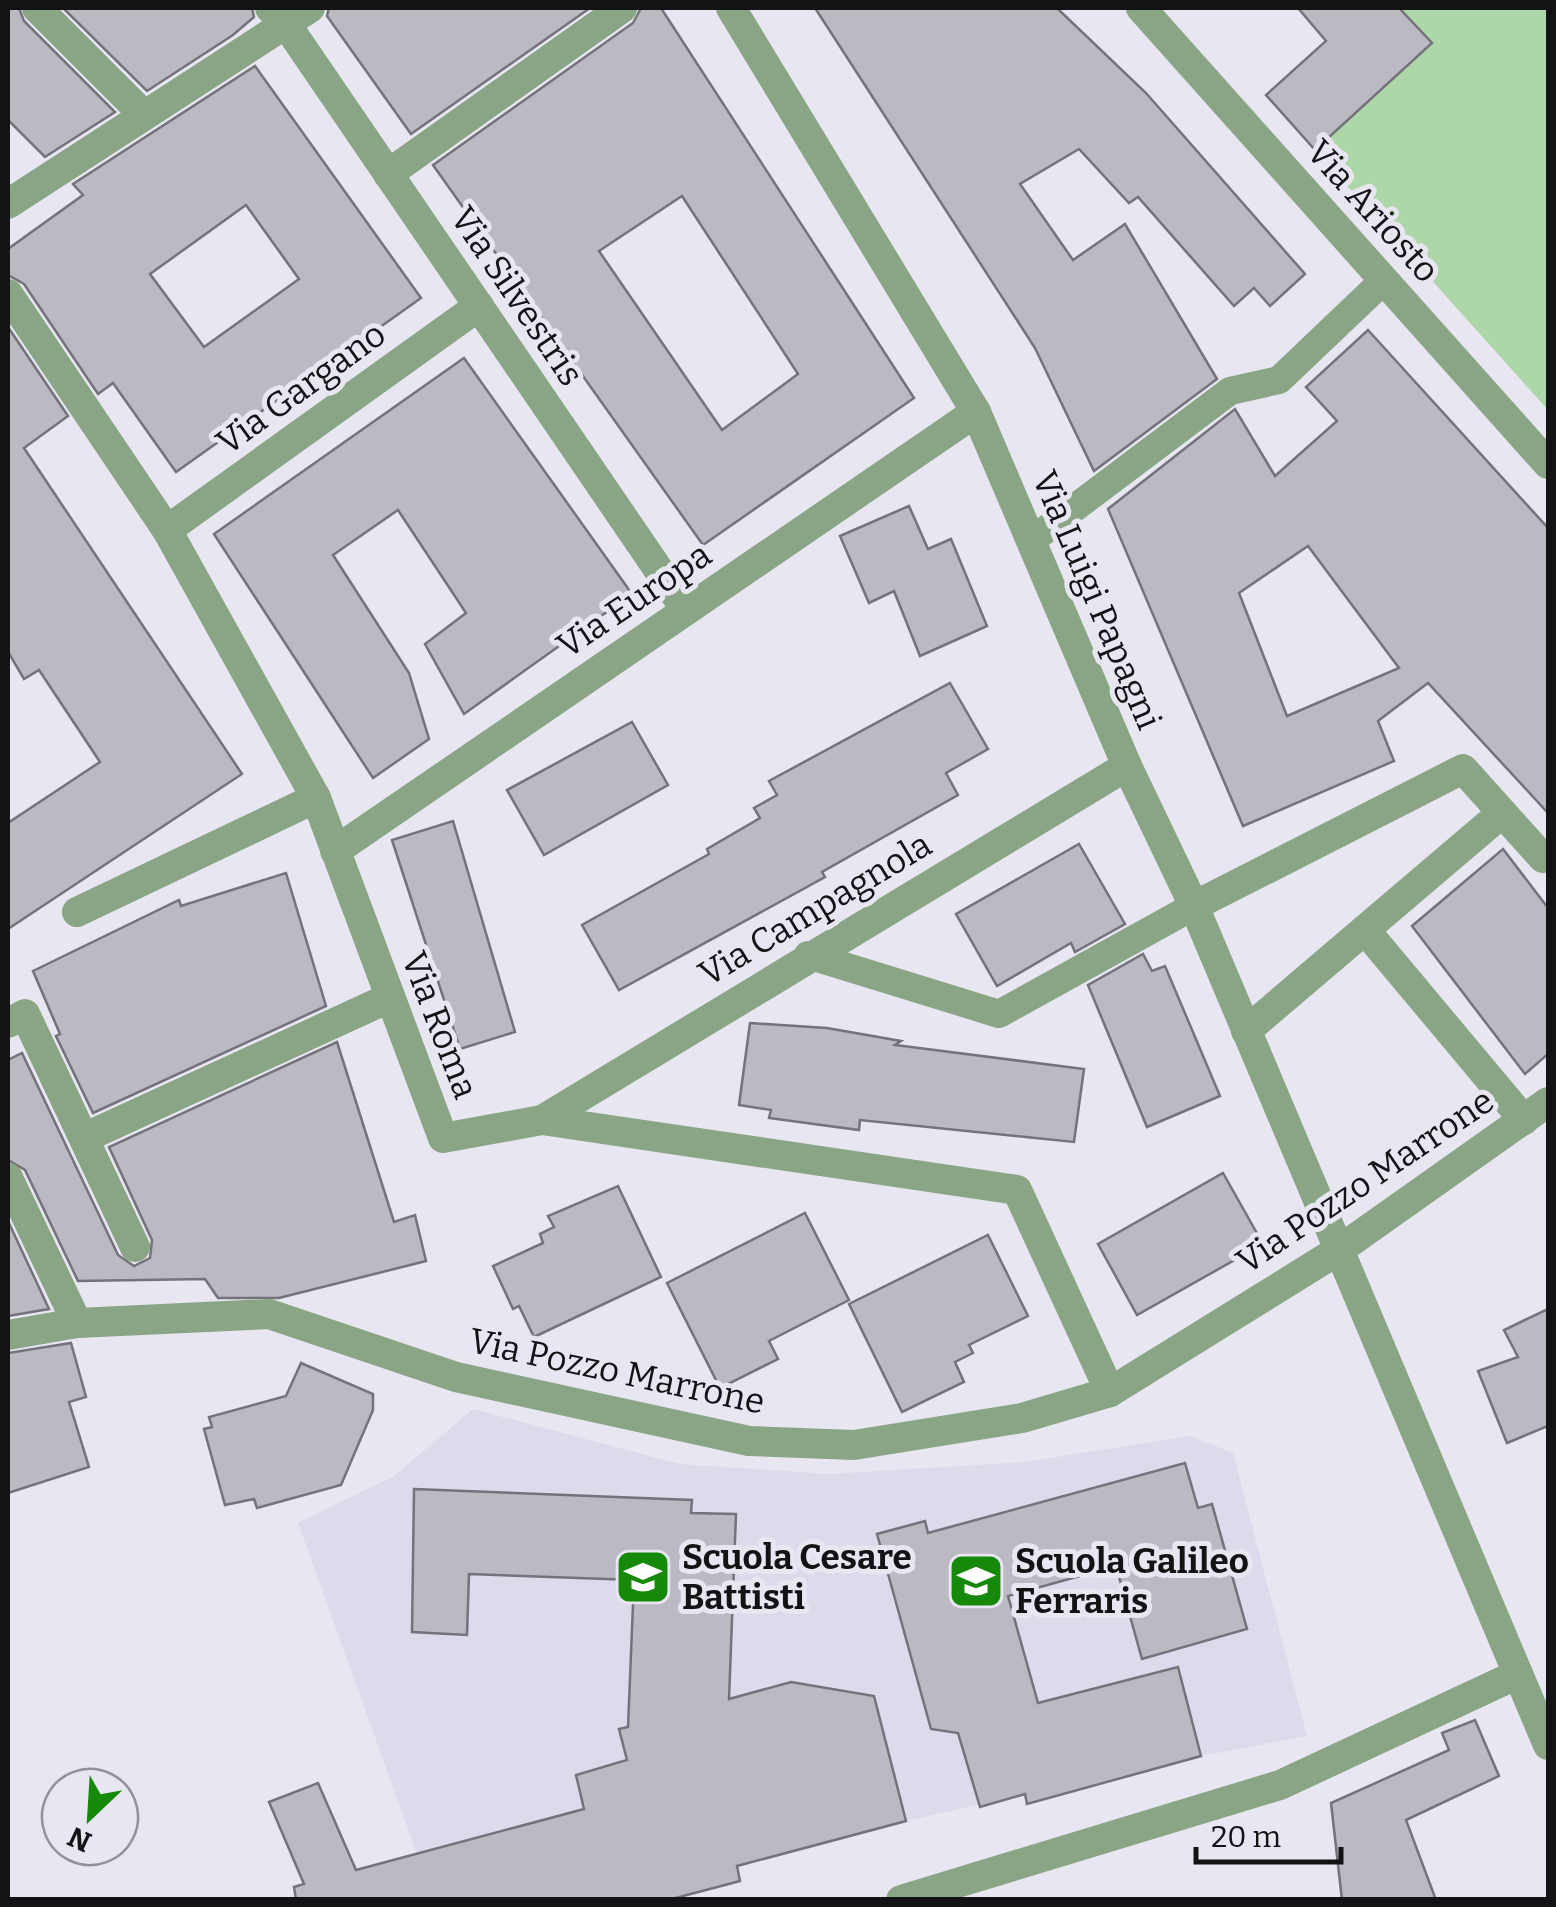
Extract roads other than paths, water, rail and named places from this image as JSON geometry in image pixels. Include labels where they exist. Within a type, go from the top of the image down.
[{"type":"street","points":[[37,8],[144,114]]},
{"type":"street","points":[[388,174],[622,8]]},
{"type":"street","name":"Via Luigi Papagni","points":[[731,8],[976,412],[1128,766],[1194,906],[1548,1745]]},
{"type":"street","name":"Via Ariosto","points":[[1141,8],[1548,464]]},
{"type":"street","points":[[8,167],[18,197],[289,13]]},
{"type":"street","name":"Via Silvestris","points":[[289,13],[388,174],[686,610]]},
{"type":"street","name":"Via Roma","points":[[8,294],[168,530],[316,798],[443,1138],[542,1120],[1017,1190],[1110,1392]]},
{"type":"street","name":"Via Gargano","points":[[168,530],[479,306]]},
{"type":"street","name":"Via Europa","points":[[335,851],[976,412]]},
{"type":"street","name":"Via Campagnola","points":[[542,1120],[808,955],[1128,766]]},
{"type":"street","points":[[1194,906],[1463,770],[1547,858]]},
{"type":"street","points":[[77,912],[316,798]]},
{"type":"street","points":[[1246,1031],[1502,813]]},
{"type":"street","points":[[1366,930],[1536,1111]]},
{"type":"street","points":[[86,1137],[389,998]]},
{"type":"street","points":[[8,1023],[25,1014],[135,1247]]},
{"type":"street","name":"Via Pozzo Marrone","points":[[8,1335],[76,1323],[269,1314],[456,1377],[749,1441],[854,1445],[1022,1418],[1110,1392],[1339,1250],[1536,1111]]},
{"type":"street","points":[[8,1178],[76,1323]]},
{"type":"street","points":[[901,1900],[1280,1785],[1518,1674]]},
{"type":"lane","points":[[1032,540],[1230,391],[1278,380],[1384,280]]},
{"type":"lane","points":[[808,955],[999,1014],[1194,906]]},
{"type":"place","name":"Scuola Cesare Battisti","points":[[643,1577]]},
{"type":"place","name":"Scuola Galileo Ferraris","points":[[976,1581]]}]
